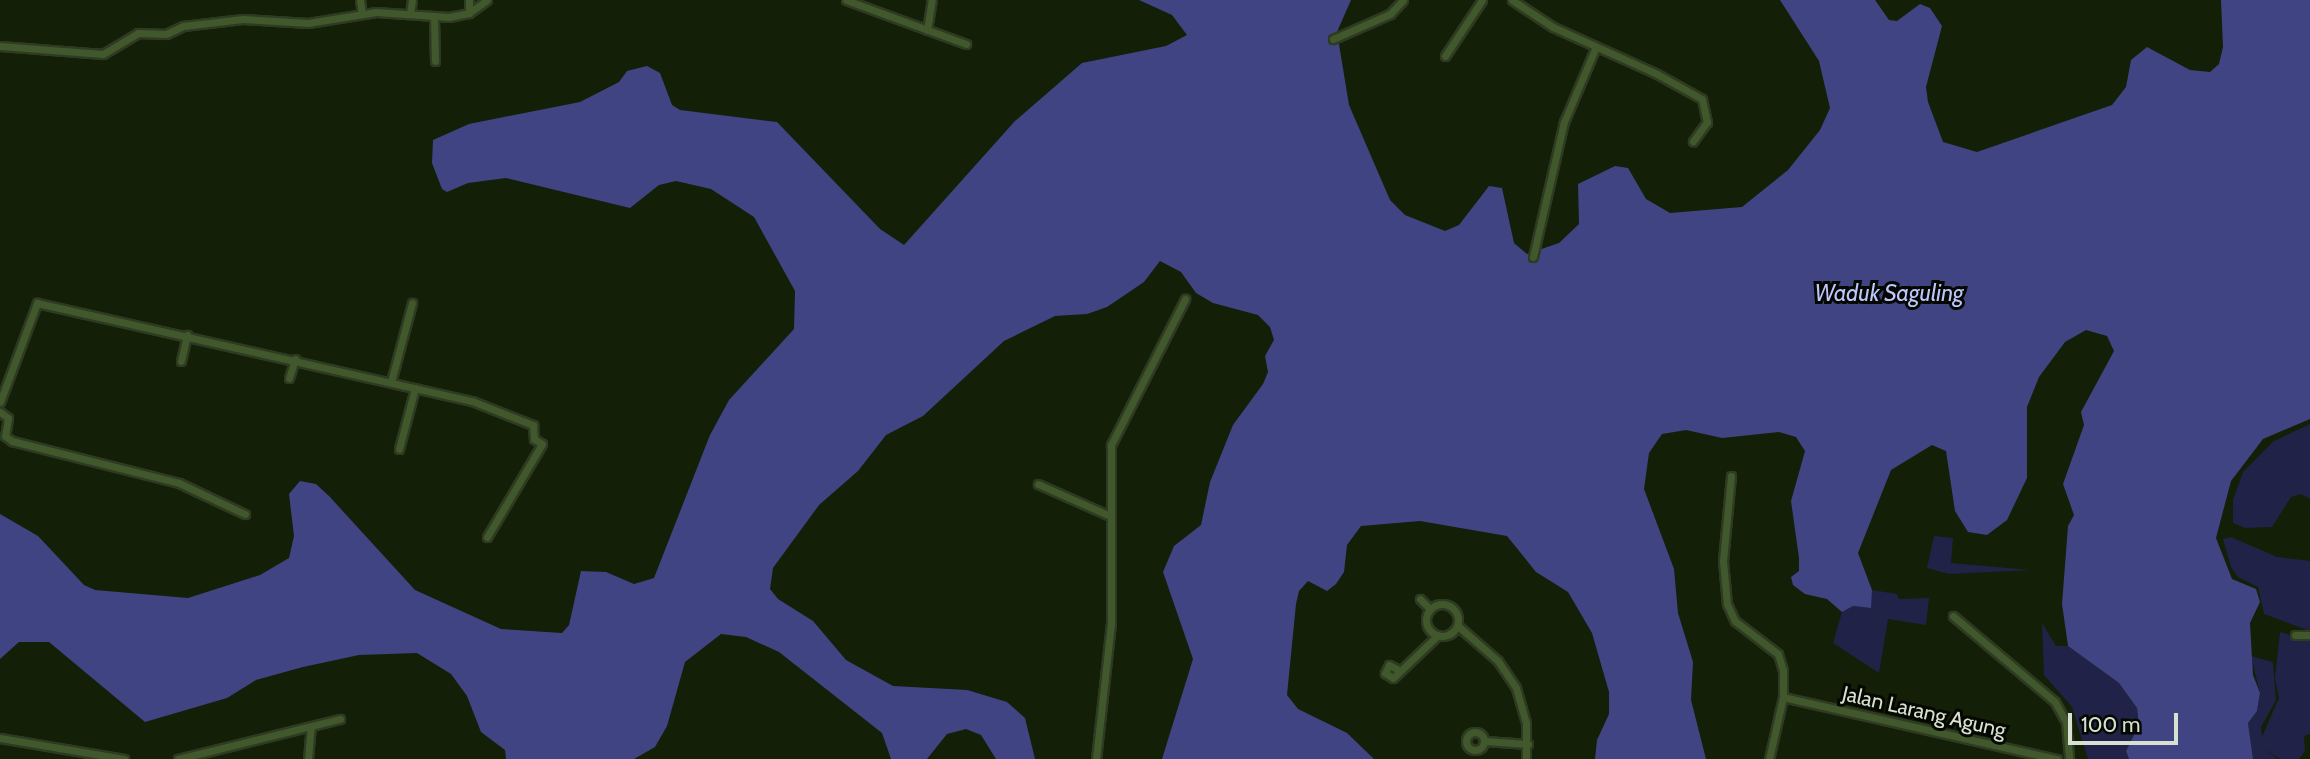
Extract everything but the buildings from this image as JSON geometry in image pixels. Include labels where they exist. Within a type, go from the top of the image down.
[{"type":"street","points":[[360,0],[362,14]]},
{"type":"street","points":[[410,13],[412,0]]},
{"type":"street","points":[[469,0],[469,13]]},
{"type":"street","points":[[0,46],[103,54],[138,33],[166,34],[183,26],[243,19],[308,23],[362,14],[410,13],[434,17],[469,13],[487,0]]},
{"type":"street","points":[[846,0],[966,44]]},
{"type":"street","points":[[927,30],[932,0]]},
{"type":"street","points":[[1333,39],[1390,13],[1402,0]]},
{"type":"street","points":[[1445,56],[1482,0]]},
{"type":"street","points":[[1512,0],[1522,3],[1595,49],[1657,74],[1702,99],[1707,122],[1693,141]]},
{"type":"street","points":[[434,17],[435,61]]},
{"type":"street","points":[[1533,257],[1564,122],[1595,49]]},
{"type":"street","points":[[1096,759],[1111,624],[1108,515],[1114,432],[1169,337],[1171,322],[1185,299]]},
{"type":"street","points":[[0,402],[37,303],[472,401],[532,425],[534,439],[542,443],[486,537]]},
{"type":"street","points":[[391,382],[412,303]]},
{"type":"street","points":[[181,361],[187,335]]},
{"type":"street","points":[[289,378],[295,359]]},
{"type":"street","points":[[400,449],[415,387]]},
{"type":"street","points":[[0,412],[8,418],[5,436],[12,441],[179,483],[245,514]]},
{"type":"street","points":[[1731,476],[1724,591],[1735,621],[1777,654],[1783,670],[1783,697],[1769,759]]},
{"type":"street","points":[[1038,484],[1108,515]]},
{"type":"street","points":[[1420,599],[1430,610]]},
{"type":"street","points":[[1430,610],[1446,604],[1456,611],[1458,626],[1498,662],[1516,688],[1528,744],[1526,759]]},
{"type":"street","points":[[1430,610],[1426,624],[1438,635]]},
{"type":"street","points":[[1953,616],[2055,702],[2066,722],[2069,759]]},
{"type":"street","points":[[1397,669],[1438,635],[1454,632],[1458,626]]},
{"type":"street","points":[[2295,635],[2310,635]]},
{"type":"street","name":"Jalan Larang Agung","points":[[1783,697],[2057,759]]},
{"type":"street","points":[[178,759],[340,719]]},
{"type":"street","points":[[308,759],[311,727]]},
{"type":"street","points":[[0,738],[124,759]]},
{"type":"street","points":[[1485,741],[1528,744]]},
{"type":"street","points":[[212,759],[213,749]]},
{"type":"shaded area","points":[[2310,424],[2310,499],[2301,494],[2291,497],[2272,527],[2245,528],[2233,523],[2233,500],[2243,472],[2274,441]]},
{"type":"shaded area","points":[[1934,536],[1953,538],[1951,563],[2030,570],[1949,574],[1927,568]]},
{"type":"shaded area","points":[[2231,537],[2277,557],[2310,561],[2310,631],[2264,614],[2258,587],[2238,577],[2231,567],[2223,539]]},
{"type":"shaded area","points":[[1872,590],[1897,594],[1899,599],[1929,598],[1926,625],[1888,619],[1879,673],[1833,643],[1842,612],[1853,606],[1870,608]]},
{"type":"shaded area","points":[[2042,623],[2056,646],[2068,646],[2119,683],[2137,708],[2139,725],[2126,751],[2129,759],[2088,759],[2072,707],[2044,675]]},
{"type":"shaded area","points":[[2280,632],[2310,641],[2310,734],[2304,736],[2305,751],[2299,759],[2280,759],[2262,748],[2278,759],[2253,759],[2248,723],[2257,711],[2260,693],[2251,656],[2273,662],[2276,700],[2261,727],[2262,737],[2279,698],[2275,678]]},
{"type":"water","name":"Waduk Saguling","points":[[1139,0],[1351,0],[1337,32],[1349,105],[1390,200],[1405,215],[1445,231],[1459,225],[1489,186],[1502,188],[1514,243],[1527,254],[1559,243],[1579,224],[1578,184],[1615,166],[1628,168],[1646,199],[1670,213],[1742,207],[1788,170],[1820,130],[1830,108],[1819,61],[1780,0],[1875,0],[1889,20],[1897,21],[1920,4],[1930,8],[1942,26],[1926,87],[1928,102],[1943,142],[1977,152],[2112,105],[2126,87],[2131,60],[2147,47],[2190,70],[2210,72],[2219,64],[2223,47],[2221,0],[2310,0],[2310,419],[2263,439],[2231,481],[2216,538],[2232,579],[2256,589],[2260,602],[2250,623],[2253,675],[2260,693],[2257,711],[2248,723],[2253,759],[2129,759],[2126,751],[2139,725],[2137,708],[2119,683],[2068,646],[2062,604],[2068,526],[2074,515],[2063,484],[2084,425],[2081,412],[2114,351],[2107,336],[2086,330],[2065,342],[2039,377],[2027,407],[2027,478],[2007,520],[1987,535],[1968,532],[1955,511],[1946,451],[1932,445],[1891,470],[1858,553],[1872,590],[1871,608],[1853,606],[1842,612],[1827,599],[1805,594],[1793,585],[1791,577],[1799,571],[1799,558],[1791,501],[1805,451],[1796,437],[1779,432],[1722,438],[1686,430],[1662,434],[1649,453],[1644,489],[1674,569],[1678,613],[1693,662],[1691,700],[1706,759],[1595,759],[1597,740],[1609,714],[1609,692],[1592,633],[1568,592],[1536,572],[1507,536],[1420,521],[1361,526],[1347,545],[1344,572],[1336,584],[1327,591],[1308,581],[1299,591],[1296,604],[1287,695],[1298,709],[1347,733],[1374,759],[1162,759],[1193,659],[1163,572],[1174,546],[1201,525],[1210,482],[1233,425],[1263,384],[1268,372],[1265,356],[1274,340],[1270,327],[1258,315],[1213,303],[1196,293],[1181,272],[1160,261],[1144,282],[1107,307],[1087,314],[1055,316],[1004,341],[923,416],[886,435],[858,471],[819,505],[773,568],[770,589],[778,599],[813,621],[846,660],[893,686],[967,690],[1007,702],[1025,718],[1035,759],[996,759],[981,735],[966,729],[947,734],[927,759],[891,759],[882,733],[779,652],[746,637],[721,634],[685,662],[667,726],[655,747],[634,759],[506,759],[505,750],[481,732],[467,696],[451,674],[417,653],[359,655],[303,667],[256,680],[227,698],[145,722],[49,642],[19,642],[0,659],[0,514],[38,536],[84,585],[95,590],[188,598],[260,575],[289,558],[294,536],[289,494],[300,481],[316,484],[329,496],[415,590],[501,629],[562,633],[569,625],[581,571],[606,572],[634,584],[654,578],[710,435],[729,400],[794,329],[795,291],[754,217],[711,189],[676,181],[659,185],[630,208],[506,178],[468,183],[447,192],[442,189],[432,163],[433,140],[469,124],[580,102],[619,82],[627,71],[647,66],[660,73],[672,105],[680,110],[777,122],[880,229],[904,245],[1015,121],[1082,63],[1166,46],[1187,35],[1172,15]]}]
